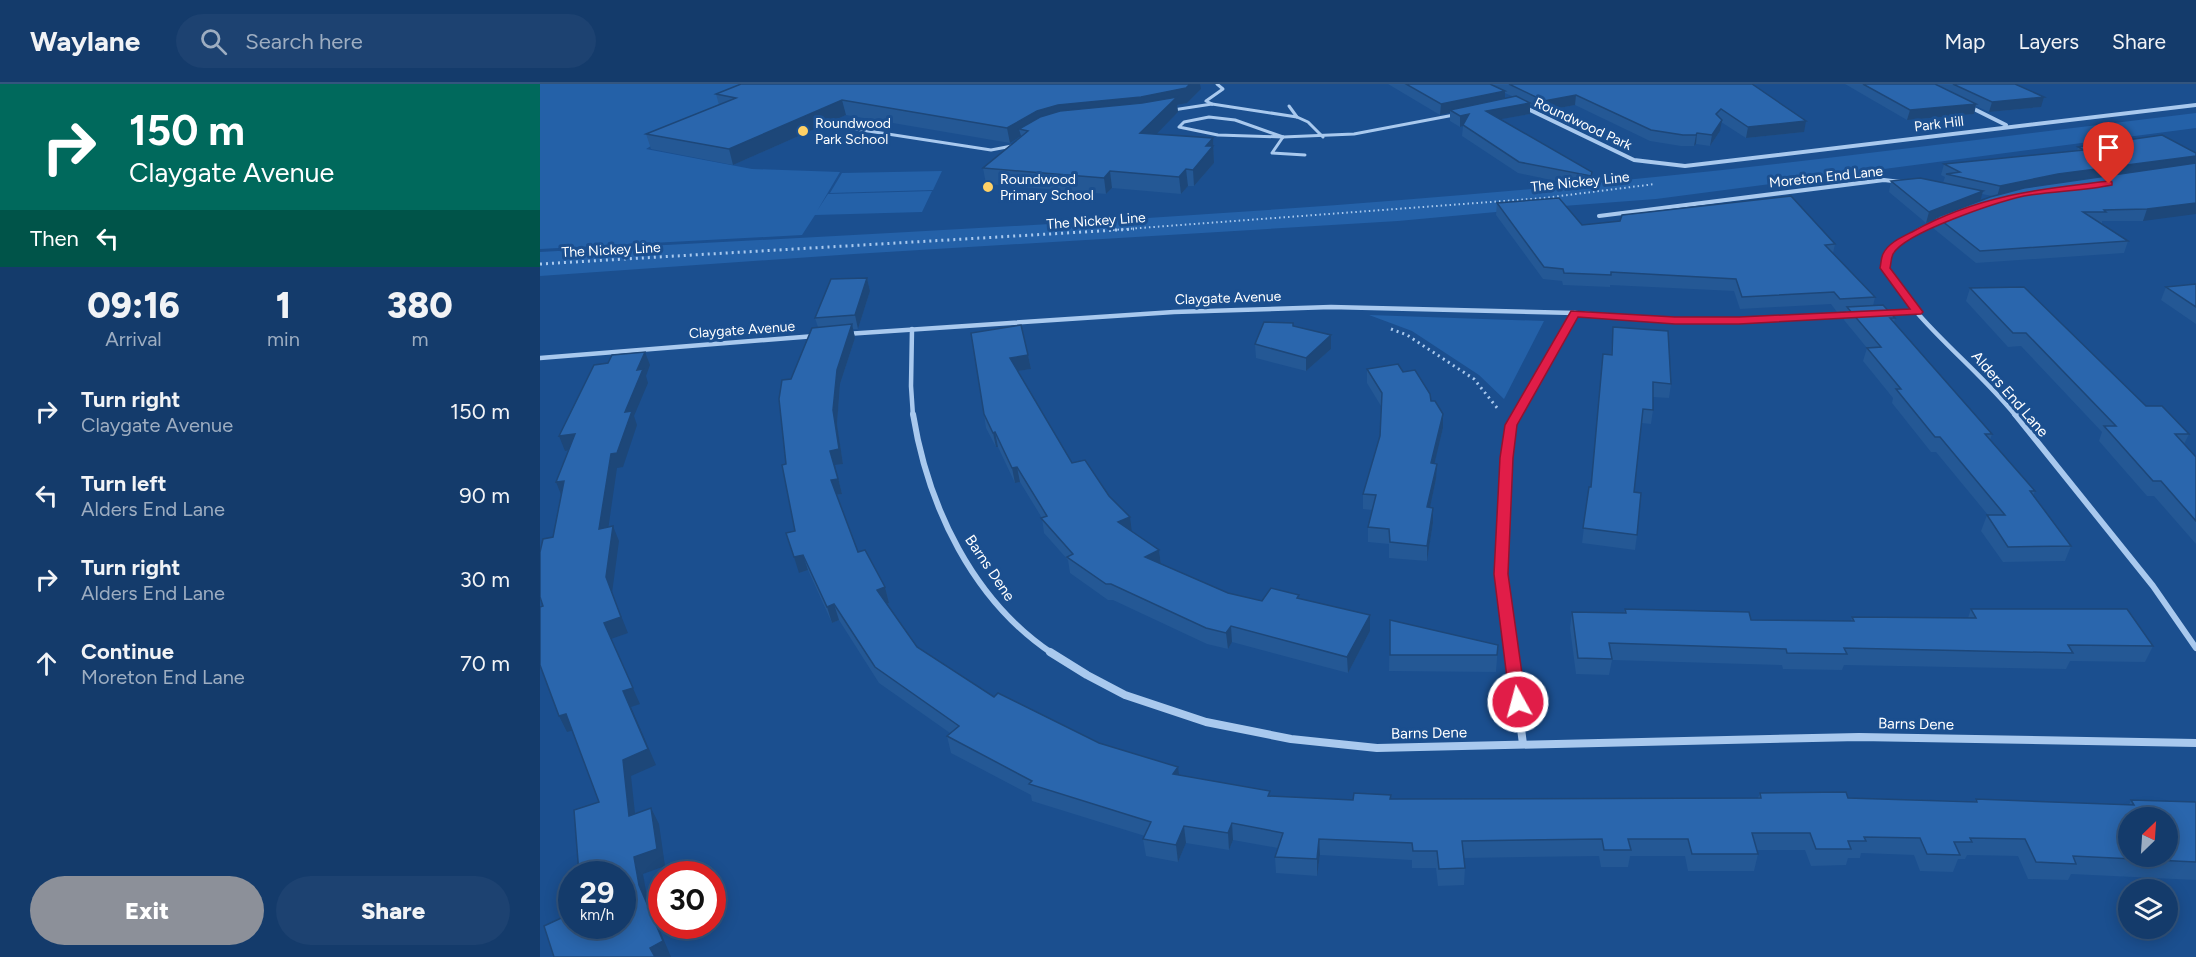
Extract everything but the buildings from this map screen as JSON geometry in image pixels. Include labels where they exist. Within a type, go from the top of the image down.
[{"type":"street","name":"Roundwood Park","points":[[1516,103],[1634,160],[1684,166]]},
{"type":"street","points":[[1966,105],[2008,126]]},
{"type":"street","name":"Park Hill","points":[[1684,166],[2196,105]]},
{"type":"street","name":"Moreton End Lane","points":[[1599,216],[1884,180],[1904,182]]},
{"type":"street","name":"Alders End Lane","points":[[1951,216],[1921,229],[1897,244],[1888,254],[1885,268],[1893,282],[1918,312],[1998,394],[2153,586],[2196,648]]},
{"type":"street","name":"Claygate Avenue","points":[[842,334],[1174,312],[1331,307],[1575,313],[1675,321],[1739,321],[1858,315]]},
{"type":"street","points":[[1870,314],[1918,312]]},
{"type":"street","points":[[1523,744],[1501,574],[1506,458],[1511,425],[1575,313]]},
{"type":"street","name":"Barns Dene","points":[[912,329],[909,365],[912,423],[923,467],[943,520],[968,564],[1001,611],[1030,638],[1079,672],[1136,700],[1203,723],[1306,743],[1377,748],[1859,736],[2196,743]]},
{"type":"street","name":"Claygate Avenue","points":[[540,358],[819,336]]},
{"type":"lane","points":[[1212,104],[1206,101],[1222,89],[1217,84]]},
{"type":"lane","points":[[1172,110],[1212,104],[1297,117],[1308,122],[1323,137]]},
{"type":"lane","points":[[1289,106],[1297,117]]},
{"type":"lane","points":[[1284,137],[1244,122],[1224,118],[1193,118],[1179,127],[1204,134],[1284,137],[1323,137],[1356,134],[1459,114]]},
{"type":"lane","points":[[836,126],[991,150],[1012,146]]},
{"type":"lane","points":[[1284,137],[1272,153],[1305,155]]},
{"type":"path","name":"The Nickey Line","points":[[540,264],[1088,232],[1544,198],[1652,184]]},
{"type":"path","points":[[1385,327],[1407,335],[1474,379],[1511,425]]},
{"type":"shaded area","points":[[540,84],[774,84],[707,111],[646,149],[752,169],[840,172],[817,211],[828,194],[932,191],[922,212],[815,215],[802,235],[540,249]]},
{"type":"shaded area","points":[[2196,113],[2196,128],[1656,199],[1398,221],[854,254],[540,276],[540,252],[1103,221],[1525,190],[1798,162]]},
{"type":"shaded area","points":[[942,171],[933,190],[830,193],[842,173]]},
{"type":"shaded area","points":[[1369,315],[1544,321],[1504,399],[1479,375],[1412,331]]},
{"type":"place","name":"Roundwood Park School","points":[[803,131]]},
{"type":"place","name":"Roundwood Primary School","points":[[988,187]]},
{"type":"route","points":[[1518,702],[1501,574],[1506,458],[1511,425],[1575,313],[1624,315],[1675,321],[1739,321],[1918,312],[1893,282],[1885,268],[1888,254],[1897,244],[1940,220],[1995,201],[2025,194],[2109,184]]}]
